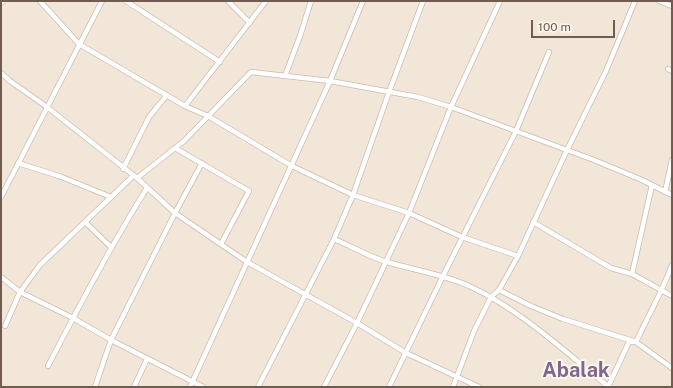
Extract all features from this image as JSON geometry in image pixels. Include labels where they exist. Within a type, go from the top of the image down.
[{"type":"street","points":[[40,1],[79,44],[185,106],[208,116],[292,166],[353,195],[409,213],[462,238],[518,256]]},
{"type":"street","points":[[1,197],[102,1]]},
{"type":"street","points":[[126,1],[220,62]]},
{"type":"street","points":[[228,1],[250,23]]},
{"type":"street","points":[[185,106],[266,1]]},
{"type":"street","points":[[285,76],[311,1]]},
{"type":"street","points":[[190,387],[292,166],[330,81],[363,1]]},
{"type":"street","points":[[258,387],[334,239],[353,195],[423,1]]},
{"type":"street","points":[[324,387],[357,323],[409,213],[451,107],[500,1]]},
{"type":"street","points":[[453,387],[474,331],[492,297],[499,290],[518,256],[567,150],[606,71],[635,1]]},
{"type":"street","points":[[659,1],[672,6]]},
{"type":"street","points":[[388,387],[516,131],[550,52]]},
{"type":"street","points":[[5,326],[20,292],[40,265],[135,177],[184,141],[251,72],[330,81],[418,97],[451,107],[594,160],[672,195]]},
{"type":"street","points":[[1,73],[47,107],[135,177],[175,213],[247,262],[357,323],[406,353],[479,387]]},
{"type":"street","points":[[123,168],[149,117],[167,95]]},
{"type":"street","points":[[175,148],[249,191],[221,244]]},
{"type":"street","points":[[665,192],[672,160]]},
{"type":"street","points":[[18,163],[59,176],[112,197]]},
{"type":"street","points":[[94,387],[111,340],[202,163]]},
{"type":"street","points":[[632,274],[652,185]]},
{"type":"street","points":[[48,366],[128,218],[147,188]]},
{"type":"street","points":[[85,222],[112,248]]},
{"type":"street","points":[[533,222],[612,268],[632,274],[672,296]]},
{"type":"street","points":[[334,239],[386,262],[443,276],[492,297],[548,336],[609,387],[629,342],[636,342]]},
{"type":"street","points":[[636,342],[663,290],[672,265]]},
{"type":"street","points":[[1,277],[20,292],[73,318],[111,340],[203,387]]},
{"type":"street","points":[[499,290],[531,306],[563,319],[636,342],[672,368]]},
{"type":"street","points":[[134,387],[148,359]]},
{"type":"street","points":[[576,371],[581,364]]},
{"type":"shaded area","points":[[1,1],[672,1],[672,387],[1,387]]},
{"type":"district","name":"Abalak","points":[[576,371]]}]
